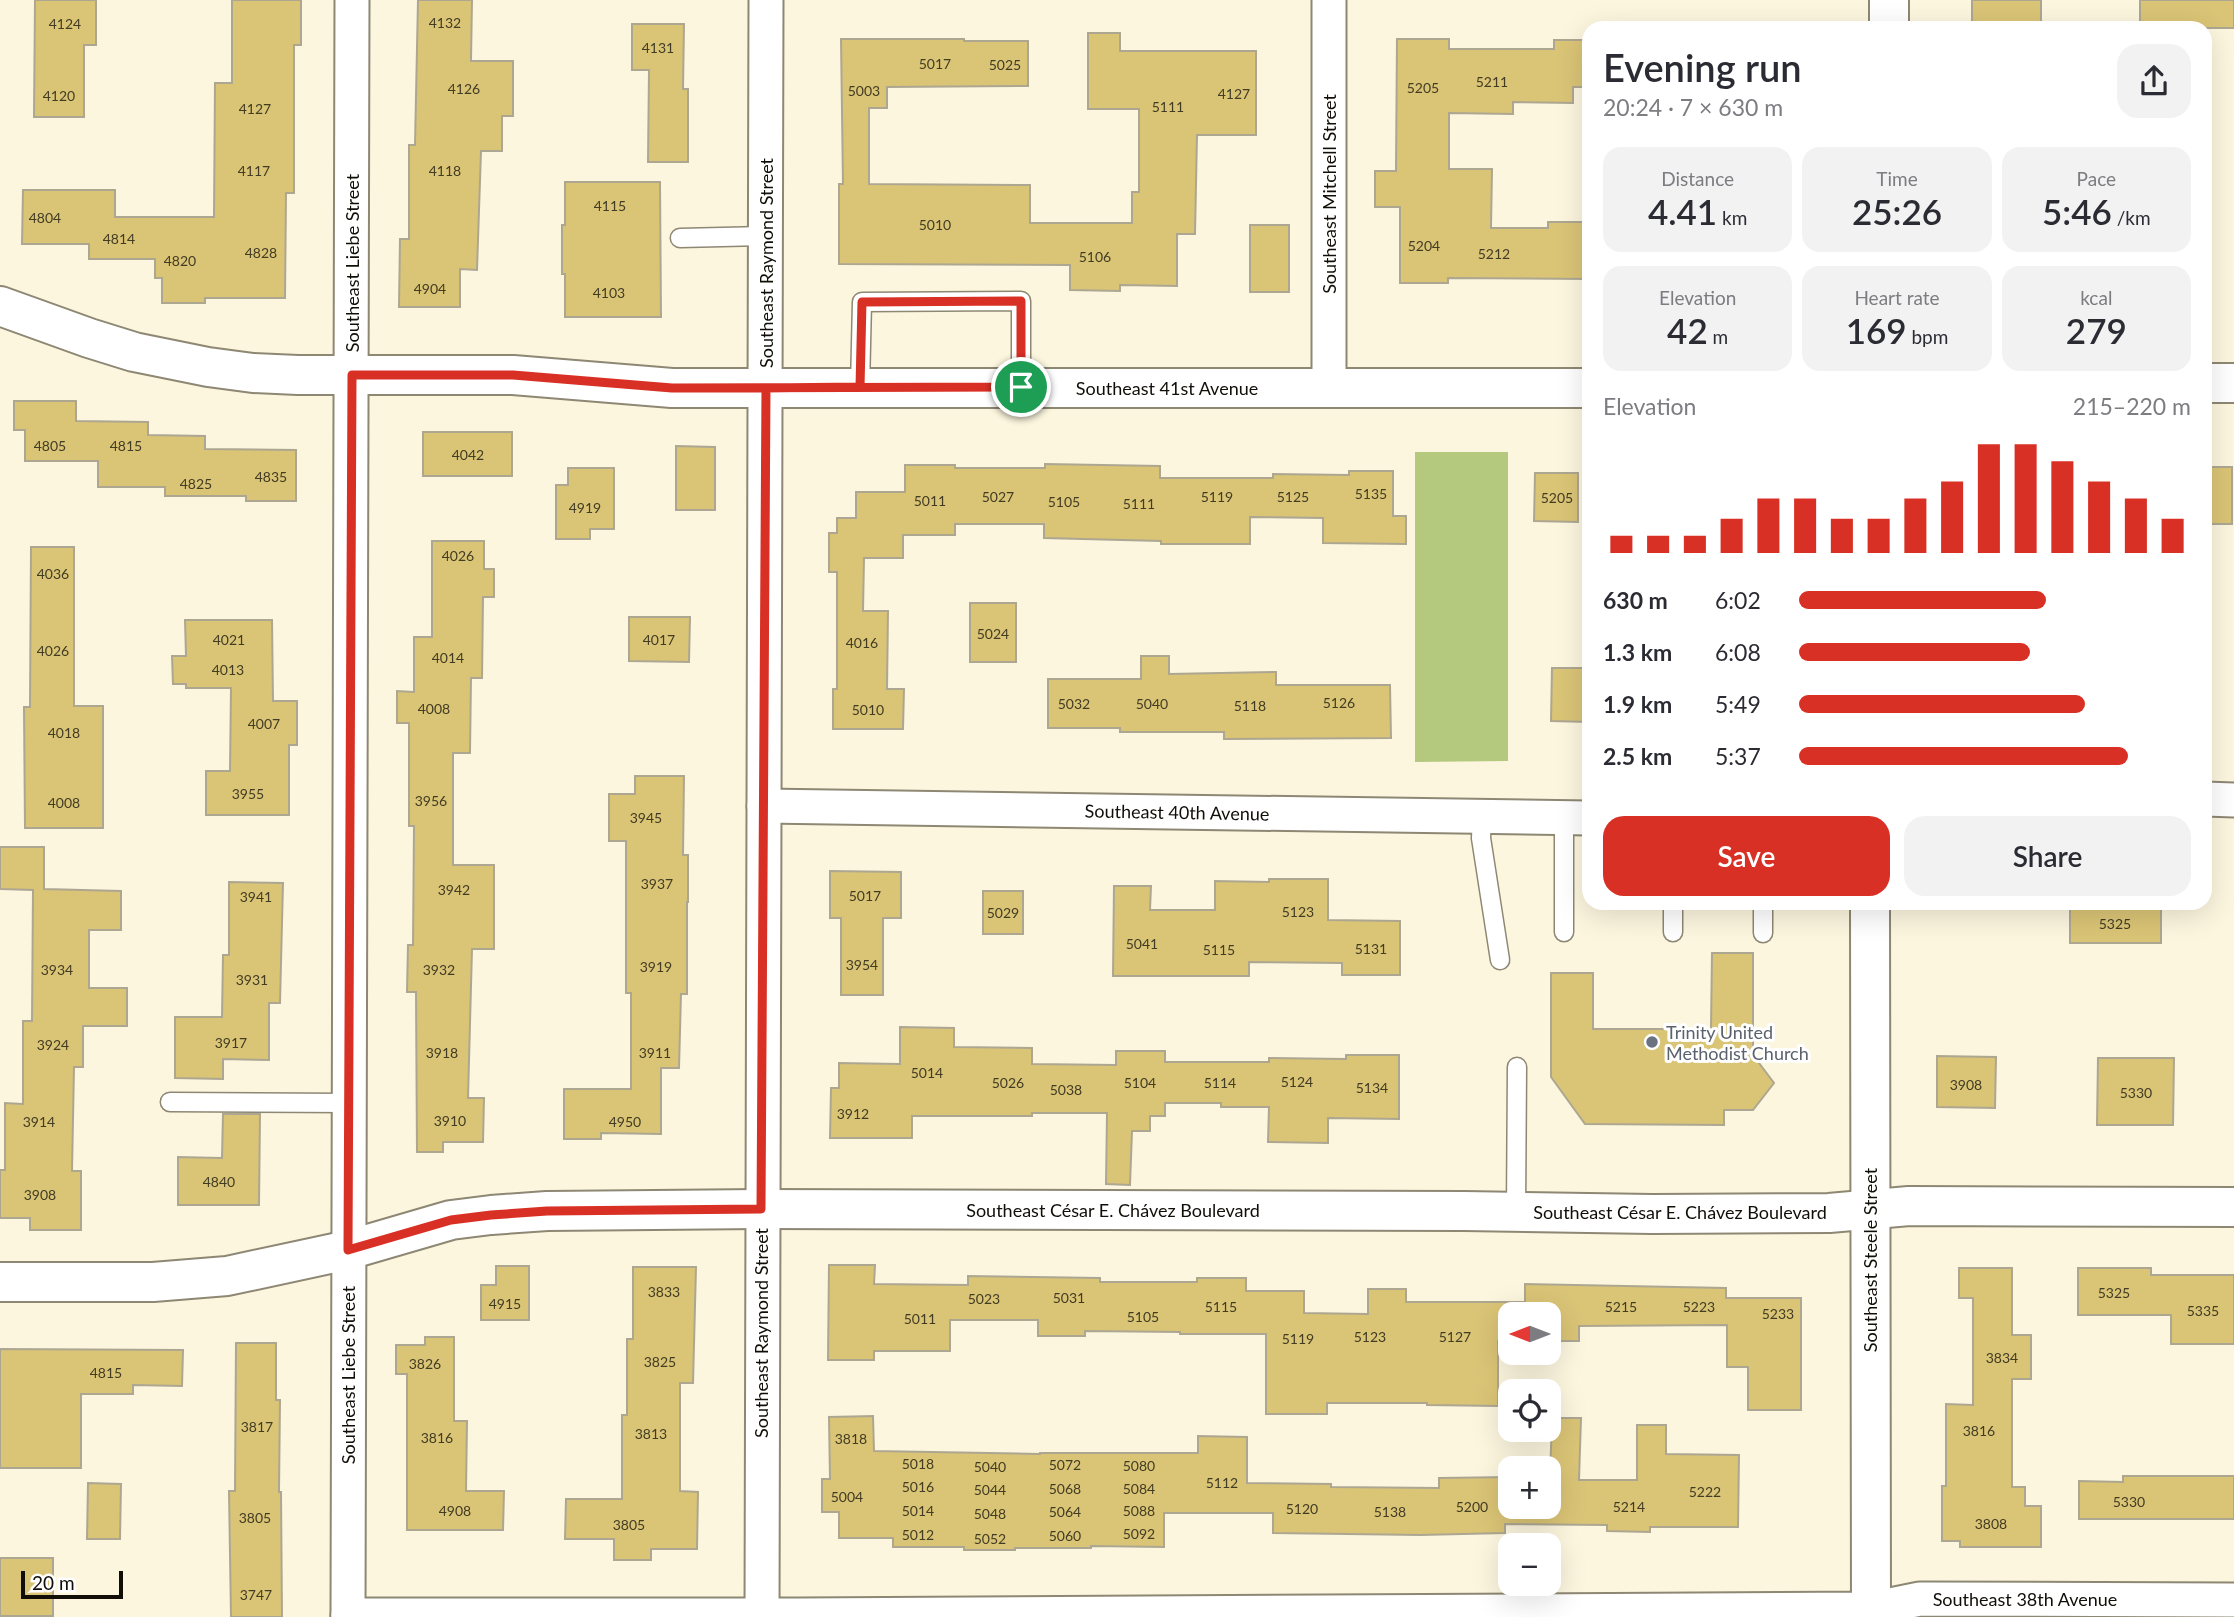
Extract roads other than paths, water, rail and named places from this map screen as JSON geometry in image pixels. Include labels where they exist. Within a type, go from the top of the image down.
[{"type":"street","name":"Southeast Liebe Street","points":[[348,1616],[352,0]]},
{"type":"street","name":"Southeast Raymond Street","points":[[762,1616],[766,0]]},
{"type":"street","name":"Southeast Mitchell Street","points":[[1329,0],[1329,388]]},
{"type":"street","points":[[1889,0],[1889,21]]},
{"type":"street","name":"Southeast 41st Avenue","points":[[0,306],[89,338],[171,359],[253,373],[513,375],[672,388],[1582,388]]},
{"type":"street","points":[[2212,383],[2234,383]]},
{"type":"street","points":[[2212,799],[2234,800]]},
{"type":"street","name":"Southeast 40th Avenue","points":[[764,806],[1576,818]]},
{"type":"street","name":"Southeast Steele Street","points":[[1870,910],[1871,1613]]},
{"type":"street","name":"Southeast César E. Chávez Boulevard","points":[[0,1282],[189,1281],[271,1268],[348,1250],[451,1220],[547,1211],[761,1209],[1801,1213],[1909,1206],[2234,1207]]},
{"type":"street","name":"Southeast 38th Avenue","points":[[348,1616],[1871,1613],[1920,1599],[2234,1600]]},
{"type":"lane","points":[[680,238],[766,236]]},
{"type":"lane","points":[[860,387],[862,302],[1021,301],[1021,387]]},
{"type":"lane","points":[[1482,817],[1481,838],[1500,960]]},
{"type":"lane","points":[[1564,932],[1576,818]]},
{"type":"lane","points":[[1673,910],[1673,932]]},
{"type":"lane","points":[[1763,910],[1763,933]]},
{"type":"lane","points":[[1516,1212],[1517,1067]]},
{"type":"lane","points":[[170,1102],[349,1103]]},
{"type":"place","name":"Trinity United Methodist Church","points":[[1652,1042]]}]
